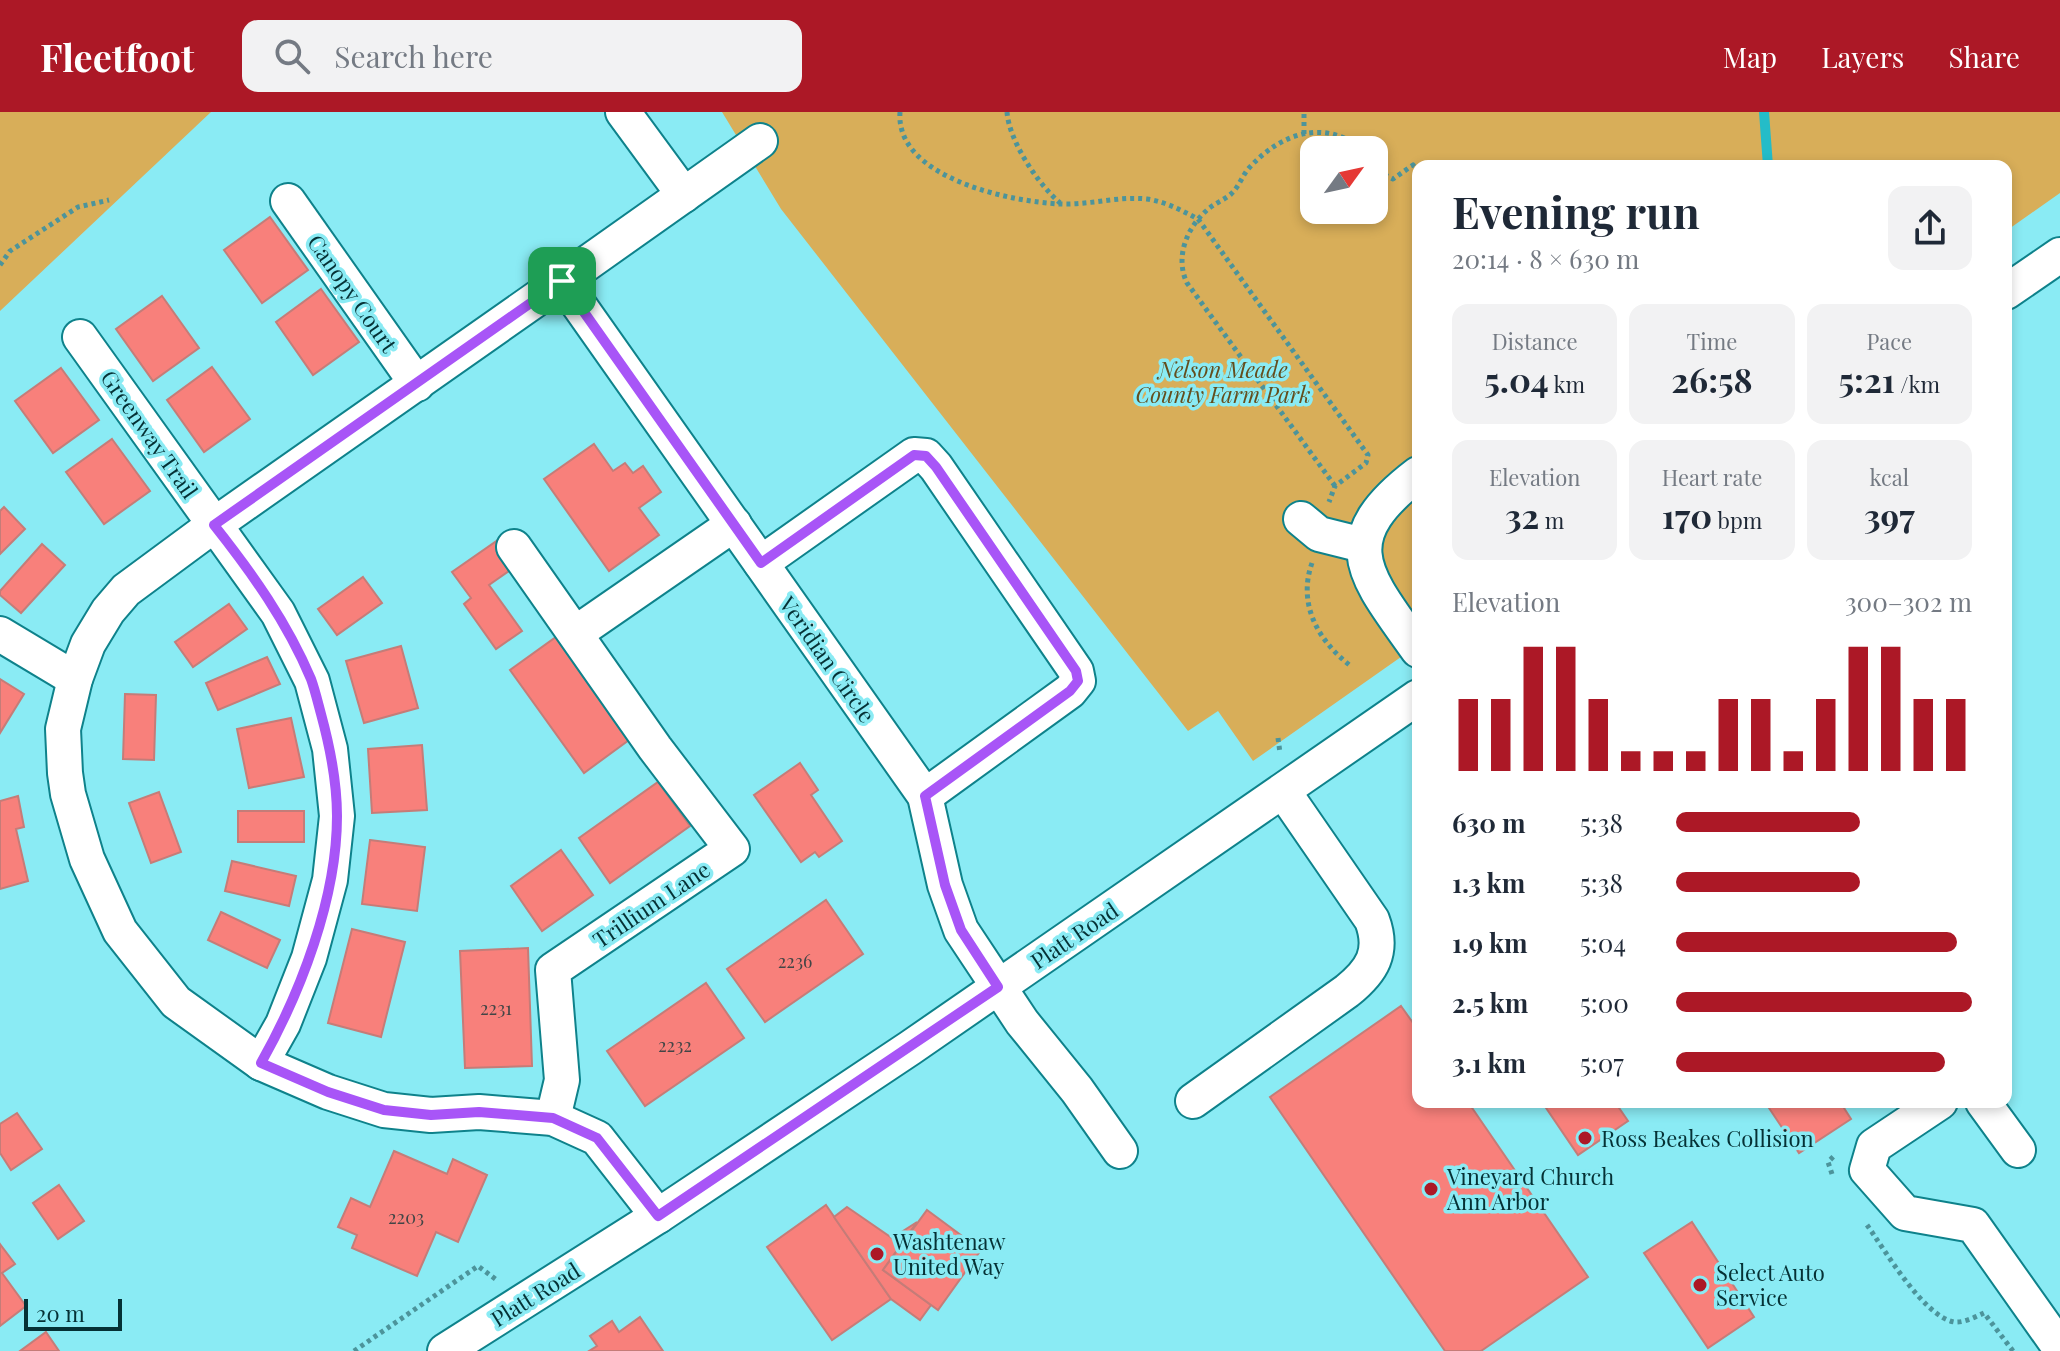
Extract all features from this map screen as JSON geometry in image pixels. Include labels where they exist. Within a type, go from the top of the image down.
[{"type":"street","points":[[623,112],[684,195]]},
{"type":"street","points":[[658,1216],[597,1138],[553,1118],[479,1112],[431,1115],[384,1110],[328,1092],[261,1063],[176,1002],[120,931],[87,859],[68,794],[63,729],[75,679],[88,644],[108,611],[126,590],[760,141]]},
{"type":"street","name":"Canopy Court","points":[[288,201],[417,384]]},
{"type":"street","points":[[2012,288],[2060,255]]},
{"type":"street","name":"Veridian Circle","points":[[562,281],[925,796],[945,885],[961,930],[998,987],[1120,1151]]},
{"type":"street","name":"Greenway Trail","points":[[80,337],[278,613],[312,681],[330,749],[337,816],[330,880],[309,958],[283,1024],[261,1063]]},
{"type":"street","points":[[761,563],[914,455],[926,456],[936,467],[1076,671],[1078,681],[1070,691],[925,796]]},
{"type":"street","points":[[1412,479],[1391,495],[1371,519],[1363,545],[1368,573],[1381,598],[1412,642]]},
{"type":"street","points":[[1313,516],[1319,534],[1363,545]]},
{"type":"street","points":[[576,633],[734,524]]},
{"type":"street","name":"Trillium Lane","points":[[514,547],[655,748],[732,849],[553,970],[562,1080],[553,1118]]},
{"type":"street","points":[[0,634],[75,679]]},
{"type":"street","name":"Platt Road","points":[[445,1351],[658,1216],[998,987],[1412,701]]},
{"type":"street","points":[[1193,1101],[1347,991],[1362,979],[1374,959],[1379,938],[1372,920],[1283,791]]},
{"type":"street","points":[[1931,1108],[1874,1146],[1867,1170],[1905,1213],[1973,1225],[2060,1348]]},
{"type":"street","points":[[1987,1108],[2018,1150]]},
{"type":"path","points":[[900,112],[899,123],[904,139],[928,164],[967,186],[997,195],[1060,204],[1132,198],[1151,200],[1181,209],[1198,219],[1368,455],[1366,463],[1335,486],[1313,516]]},
{"type":"path","points":[[1007,112],[1008,122],[1030,167],[1060,204]]},
{"type":"path","points":[[1304,112],[1304,134]]},
{"type":"path","points":[[1335,486],[1187,283],[1181,257],[1188,235],[1198,219],[1231,194],[1243,175],[1262,156],[1285,140],[1304,134],[1335,133],[1340,136]]},
{"type":"path","points":[[1388,176],[1393,179],[1412,166]]},
{"type":"path","points":[[0,265],[10,251],[78,207],[109,200]]},
{"type":"path","points":[[1315,554],[1306,584],[1308,610],[1327,644],[1352,667]]},
{"type":"path","points":[[354,1351],[478,1266]]},
{"type":"path","points":[[2005,1339],[2013,1351]]},
{"type":"green space","points":[[0,112],[211,112],[0,311]]},
{"type":"green space","name":"Nelson Meade County Farm Park","points":[[722,112],[2060,112],[2060,193],[2012,227],[2012,160],[1412,160],[1412,649],[1253,761],[1218,711],[1188,731],[781,209]]},
{"type":"building","points":[[270,217],[308,270],[262,303],[224,250]]},
{"type":"building","points":[[321,289],[359,342],[313,375],[276,322]]},
{"type":"building","points":[[162,296],[199,348],[153,381],[116,329]]},
{"type":"building","points":[[212,367],[250,419],[204,452],[167,400]]},
{"type":"building","points":[[61,368],[99,420],[53,453],[15,401]]},
{"type":"building","points":[[112,439],[150,491],[104,524],[66,472]]},
{"type":"building","points":[[594,444],[613,471],[625,463],[633,473],[643,466],[661,492],[639,508],[659,535],[609,571],[544,479]]},
{"type":"building","points":[[4,507],[25,529],[0,554],[0,511]]},
{"type":"building","points":[[498,540],[516,566],[489,585],[522,631],[496,649],[464,604],[471,598],[452,572]]},
{"type":"building","points":[[42,544],[65,565],[21,613],[0,595],[0,591]]},
{"type":"building","points":[[363,577],[382,603],[337,635],[318,609]]},
{"type":"building","points":[[229,604],[247,629],[193,667],[175,642]]},
{"type":"building","points":[[556,637],[629,740],[584,773],[510,670]]},
{"type":"building","points":[[401,646],[418,708],[364,723],[346,661]]},
{"type":"building","points":[[267,657],[280,684],[218,710],[206,683]]},
{"type":"building","points":[[0,679],[24,694],[0,733]]},
{"type":"building","points":[[125,694],[156,695],[154,760],[123,759]]},
{"type":"building","points":[[291,718],[304,777],[249,788],[237,729]]},
{"type":"building","points":[[422,745],[427,810],[372,813],[368,749]]},
{"type":"building","points":[[800,763],[818,790],[811,795],[842,841],[819,857],[815,852],[801,862],[754,795]]},
{"type":"building","points":[[658,782],[690,826],[610,883],[579,838]]},
{"type":"building","points":[[159,792],[181,852],[151,863],[129,803]]},
{"type":"building","points":[[18,796],[24,827],[16,829],[28,881],[0,889],[0,801]]},
{"type":"building","points":[[238,811],[304,811],[304,842],[238,842]]},
{"type":"building","points":[[370,840],[425,847],[417,911],[362,904]]},
{"type":"building","points":[[561,850],[593,895],[542,931],[511,886]]},
{"type":"building","points":[[232,861],[296,876],[289,906],[225,891]]},
{"type":"building","points":[[826,900],[863,954],[765,1022],[727,969]]},
{"type":"building","points":[[221,912],[280,940],[267,968],[208,940]]},
{"type":"building","points":[[352,929],[405,942],[381,1037],[328,1023]]},
{"type":"building","points":[[528,948],[532,1066],[465,1068],[460,951]]},
{"type":"building","points":[[706,983],[744,1038],[645,1106],[607,1051]]},
{"type":"building","name":"Vineyard Church Ann Arbor","points":[[1401,1006],[1412,1022],[1412,1108],[1472,1108],[1588,1277],[1481,1351],[1445,1351],[1270,1097]]},
{"type":"building","name":"Ross Beakes Collision","points":[[1546,1108],[1619,1108],[1628,1121],[1578,1155]]},
{"type":"building","points":[[1769,1108],[1844,1108],[1851,1119],[1799,1153]]},
{"type":"building","points":[[17,1113],[42,1149],[11,1170],[0,1153],[0,1124]]},
{"type":"building","points":[[394,1151],[447,1174],[453,1159],[487,1175],[458,1242],[436,1232],[417,1276],[352,1248],[357,1235],[338,1227],[351,1198],[370,1207]]},
{"type":"building","points":[[59,1185],[84,1221],[58,1239],[33,1203]]},
{"type":"building","points":[[826,1205],[891,1299],[832,1340],[767,1247]]},
{"type":"building","name":"Washtenaw United Way","points":[[847,1207],[892,1238],[917,1222],[883,1270],[931,1305],[920,1320],[891,1299],[834,1217]]},
{"type":"building","points":[[927,1210],[981,1250],[938,1310],[883,1270]]},
{"type":"building","name":"Select Auto Service","points":[[1692,1222],[1754,1317],[1708,1348],[1644,1253]]},
{"type":"building","points":[[0,1244],[15,1264],[2,1273],[26,1306],[0,1326]]},
{"type":"building","points":[[640,1317],[663,1351],[589,1351],[597,1346],[590,1336],[612,1321],[619,1332]]},
{"type":"building","points":[[46,1332],[59,1351],[20,1351]]},
{"type":"waterway","points":[[1764,112],[1768,160]]},
{"type":"place","name":"Ross Beakes Collision","points":[[1585,1138]]},
{"type":"place","name":"Vineyard Church Ann Arbor","points":[[1431,1189]]},
{"type":"place","name":"Washtenaw United Way","points":[[877,1254]]},
{"type":"place","name":"Select Auto Service","points":[[1700,1285]]},
{"type":"route","points":[[562,281],[761,563],[914,455],[926,456],[1076,671],[1078,681],[1070,691],[925,796],[945,885],[961,930],[998,987],[658,1216],[597,1138],[553,1118],[479,1112],[431,1115],[384,1110],[328,1092],[261,1063],[283,1024],[309,958],[330,880],[337,816],[330,749],[312,681],[278,613],[214,525],[562,281]]}]
